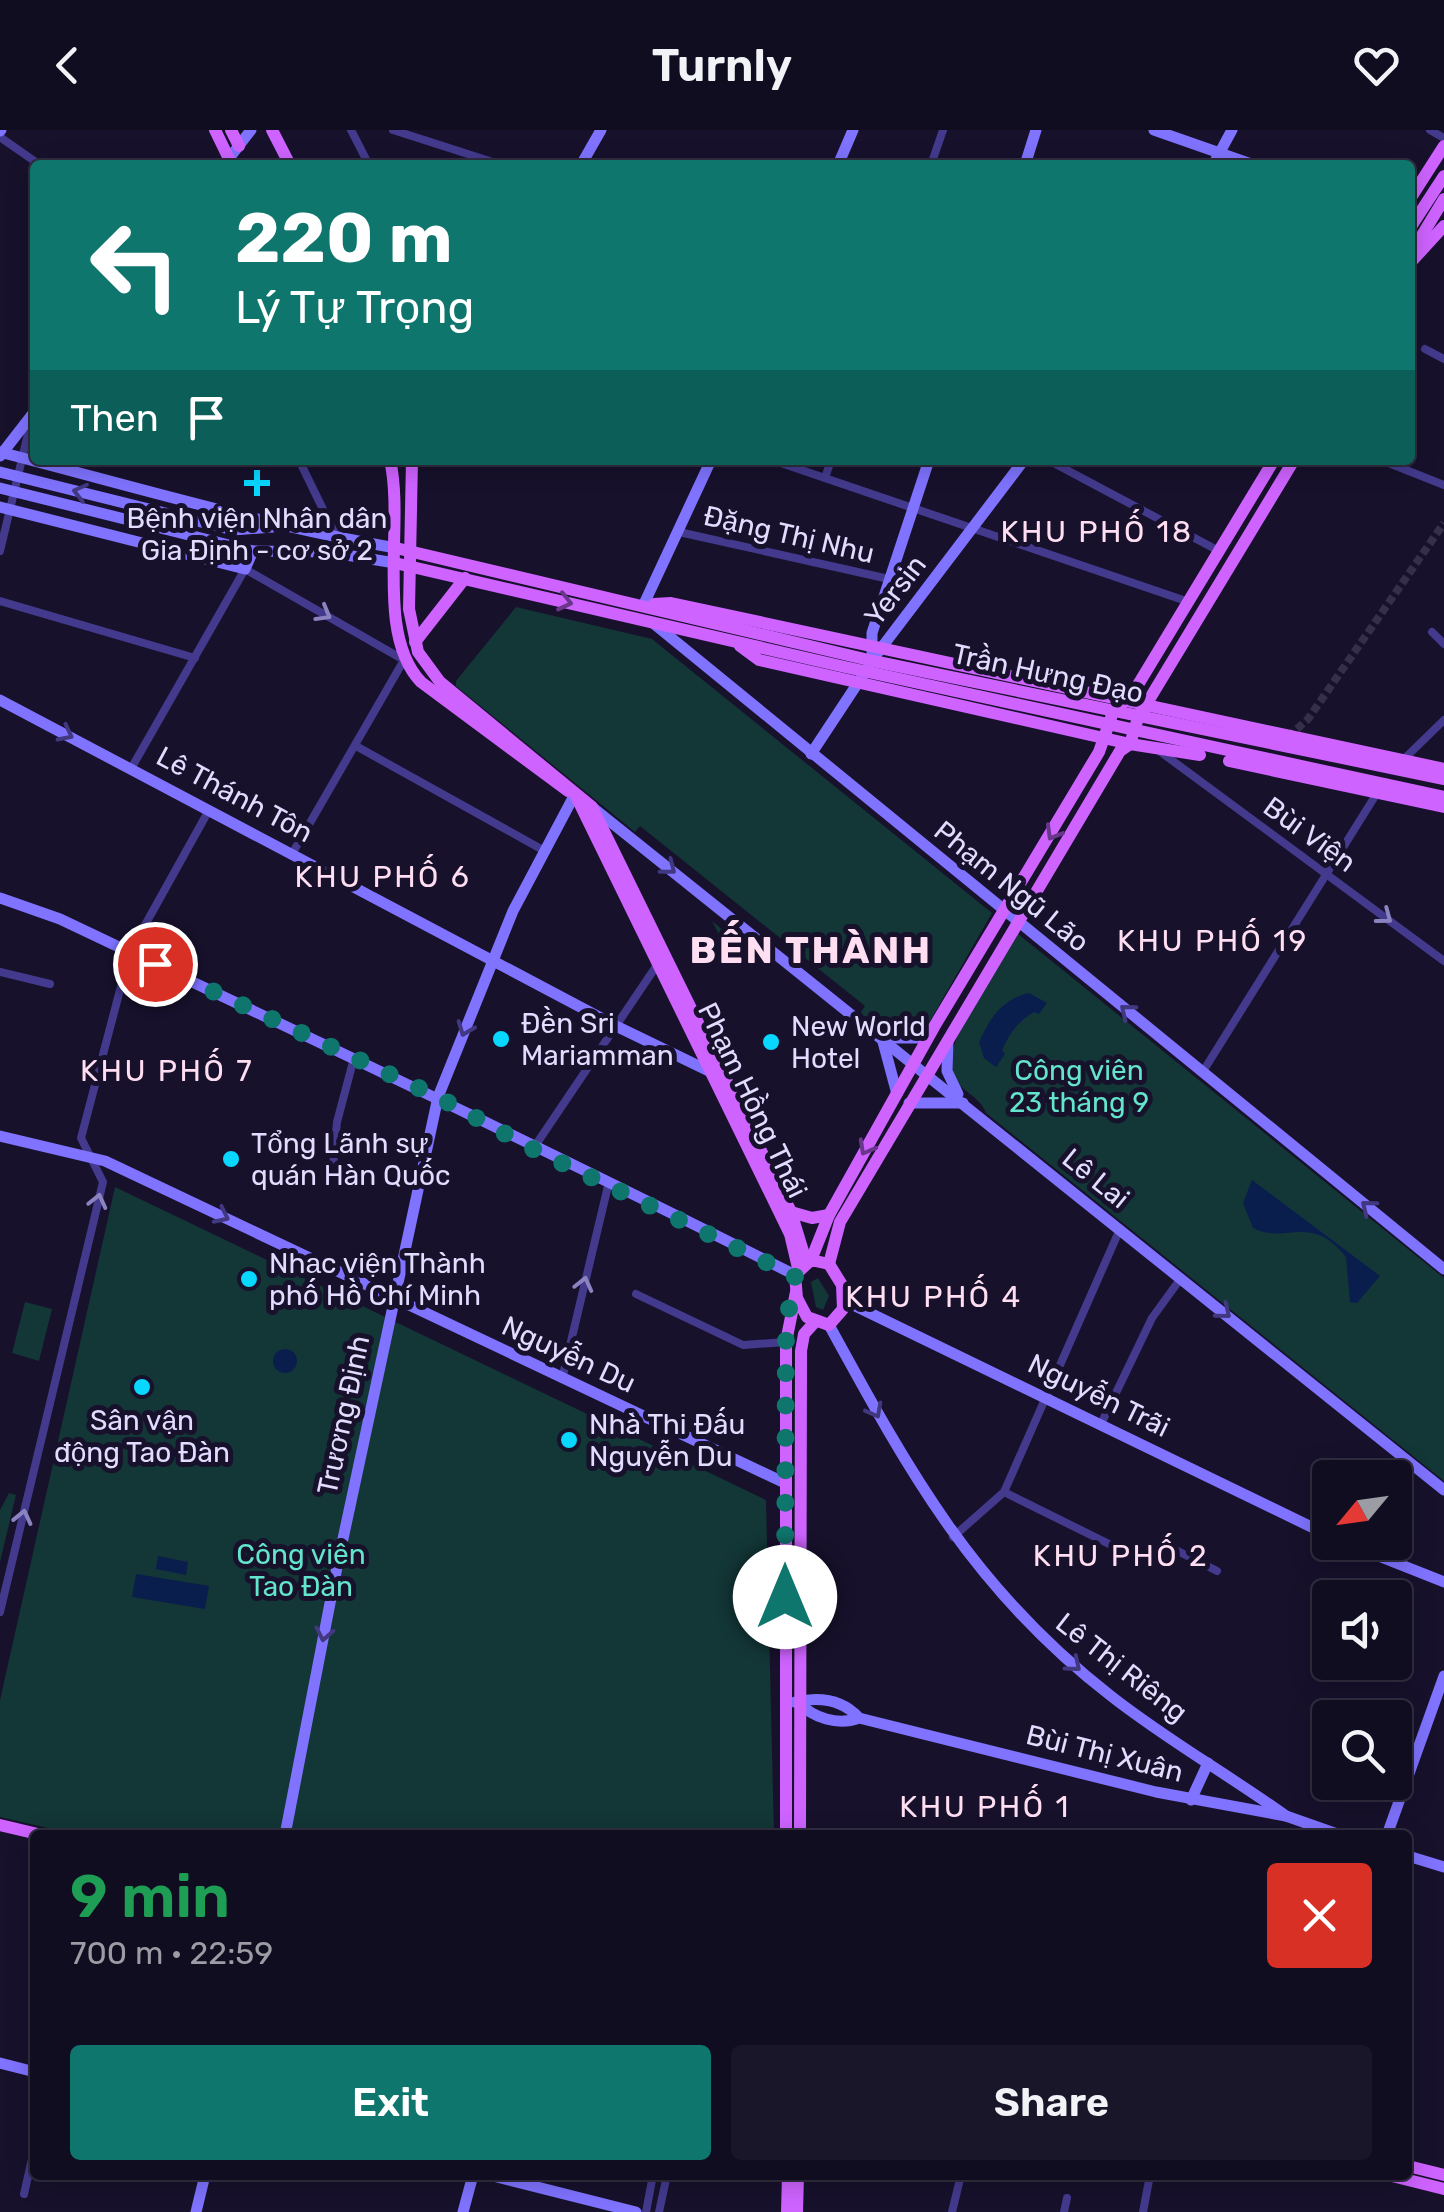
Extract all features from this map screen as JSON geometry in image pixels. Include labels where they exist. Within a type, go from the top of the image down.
[{"type":"main road","points":[[215,130],[228,160]]},
{"type":"main road","points":[[223,130],[228,160]]},
{"type":"main road","points":[[231,130],[239,146]]},
{"type":"main road","points":[[272,130],[287,160]]},
{"type":"main road","points":[[1415,191],[1444,146]]},
{"type":"main road","points":[[1415,220],[1444,176]]},
{"type":"main road","points":[[1415,248],[1444,199]]},
{"type":"main road","points":[[1415,252],[1443,231]]},
{"type":"main road","points":[[390,465],[396,548],[405,560],[414,642]]},
{"type":"main road","points":[[404,660],[405,560],[414,465]]},
{"type":"main road","points":[[829,1264],[840,1222],[948,1039],[1099,752],[1112,719],[1133,693],[1271,465]]},
{"type":"main road","points":[[800,1830],[792,1702],[786,1342],[803,1266],[934,1027],[1137,725],[1291,465]]},
{"type":"main road","points":[[1218,552],[1233,561]]},
{"type":"main road","points":[[405,560],[470,574],[414,642]]},
{"type":"main road","name":"Trần Hưng Đạo","points":[[470,574],[643,606],[931,680],[1137,725],[1203,751]]},
{"type":"main road","name":"Trần Hưng Đạo","points":[[470,574],[734,642],[758,660],[869,663],[1061,708],[1086,732],[1112,719],[1137,725],[1220,729],[1400,765],[1444,779]]},
{"type":"main road","name":"Lê Lai","points":[[414,642],[440,682],[592,807]]},
{"type":"main road","name":"Lê Lai","points":[[404,660],[421,682],[553,784],[575,794]]},
{"type":"main road","name":"Trần Hưng Đạo","points":[[1137,725],[1150,744],[1203,751],[1427,798],[1444,797]]},
{"type":"main road","points":[[1086,732],[1099,752]]},
{"type":"main road","points":[[1380,788],[1400,765]]},
{"type":"main road","name":"Trần Hưng Đạo","points":[[1400,765],[1444,769]]},
{"type":"main road","name":"Phạm Hồng Thái","points":[[575,794],[791,1212],[803,1266]]},
{"type":"main road","name":"Trần Hưng Đạo","points":[[1427,798],[1444,807]]},
{"type":"main road","name":"Phạm Hồng Thái","points":[[592,807],[803,1266]]},
{"type":"main road","points":[[791,1212],[812,1218],[829,1215]]},
{"type":"main road","points":[[803,1266],[829,1264]]},
{"type":"main road","points":[[796,1292],[802,1310],[814,1322],[829,1324],[840,1316],[845,1301],[838,1276],[829,1264]]},
{"type":"main road","points":[[786,1830],[801,1351],[804,1334],[814,1322]]},
{"type":"main road","points":[[0,1825],[30,1832]]},
{"type":"main road","points":[[1412,2167],[1444,2175]]},
{"type":"main road","points":[[787,2212],[788,2180]]},
{"type":"main road","points":[[797,2212],[798,2180]]},
{"type":"main road","points":[[1408,2180],[1444,2189]]},
{"type":"street","points":[[231,160],[251,130]]},
{"type":"street","points":[[351,130],[366,160]]},
{"type":"street","points":[[393,130],[486,160]]},
{"type":"street","points":[[584,160],[601,130]]},
{"type":"street","points":[[840,160],[853,130]]},
{"type":"street","points":[[933,160],[943,130]]},
{"type":"street","points":[[1027,160],[1036,130]]},
{"type":"street","points":[[1154,130],[1216,160],[1232,130]]},
{"type":"street","points":[[1430,130],[1444,138]]},
{"type":"street","points":[[0,133],[34,160]]},
{"type":"street","points":[[1425,349],[1444,360]]},
{"type":"street","points":[[30,417],[1,454],[30,460]]},
{"type":"street","points":[[0,551],[5,508],[15,491],[30,427]]},
{"type":"street","points":[[50,465],[237,512],[277,527],[396,548]]},
{"type":"street","points":[[301,465],[337,538]]},
{"type":"street","points":[[643,606],[709,465]]},
{"type":"street","points":[[786,465],[1189,602]]},
{"type":"street","points":[[824,478],[829,465]]},
{"type":"street","points":[[869,663],[872,632],[926,465]]},
{"type":"street","name":"Yersin","points":[[810,754],[869,663],[1020,465]]},
{"type":"street","points":[[1066,465],[1218,552]]},
{"type":"street","points":[[1394,465],[1444,485]]},
{"type":"street","points":[[0,472],[233,530],[277,527]]},
{"type":"street","points":[[0,488],[253,551],[328,552],[405,560]]},
{"type":"street","points":[[5,508],[245,569],[404,660],[292,854]]},
{"type":"street","name":"Ðặng Thị Nhu","points":[[678,532],[889,579]]},
{"type":"street","points":[[132,767],[253,551]]},
{"type":"street","points":[[0,601],[195,658]]},
{"type":"street","name":"Phạm Ngũ Lão","points":[[653,623],[1444,1268]]},
{"type":"street","points":[[1432,632],[1444,644]]},
{"type":"street","points":[[689,653],[700,634]]},
{"type":"street","name":"Lê Thánh Tôn","points":[[0,700],[618,1027],[711,1072]]},
{"type":"street","points":[[1400,765],[1444,720]]},
{"type":"street","name":"Bùi Viện","points":[[1150,744],[1444,961]]},
{"type":"street","points":[[356,746],[543,850]]},
{"type":"street","points":[[1195,778],[1203,751]]},
{"type":"street","points":[[1202,1073],[1380,788]]},
{"type":"street","name":"Trương Định","points":[[286,1830],[438,1097],[492,960],[543,850],[575,794]]},
{"type":"street","name":"Lê Lai","points":[[592,807],[1444,1490]]},
{"type":"street","points":[[0,1612],[103,1182],[81,1138],[130,952],[210,810]]},
{"type":"street","points":[[0,898],[60,919],[438,1097],[608,1186],[803,1266]]},
{"type":"street","points":[[533,1149],[662,960]]},
{"type":"street","points":[[0,972],[50,984]]},
{"type":"street","points":[[897,1094],[882,1038],[918,1038],[934,1027]]},
{"type":"street","points":[[909,1104],[963,1102],[947,1071],[948,1039]]},
{"type":"street","points":[[332,1166],[337,1122],[354,1058]]},
{"type":"street","name":"Nguyễn Du","points":[[0,1136],[88,1156],[786,1483]]},
{"type":"street","points":[[562,1378],[608,1186]]},
{"type":"street","points":[[953,1537],[1004,1492],[1120,1229]]},
{"type":"street","points":[[1102,1424],[1140,1344],[1181,1278]]},
{"type":"street","points":[[636,1294],[743,1345],[786,1342]]},
{"type":"street","name":"Nguyễn Trãi","points":[[845,1301],[1312,1527]]},
{"type":"street","name":"Lê Thị Riêng","points":[[829,1324],[894,1447],[953,1537],[1007,1601],[1059,1653],[1137,1716],[1286,1816]]},
{"type":"street","points":[[1004,1492],[1113,1546]]},
{"type":"street","points":[[1162,1542],[1218,1571]]},
{"type":"street","points":[[1388,1560],[1444,1582]]},
{"type":"street","points":[[1389,1830],[1444,1676]]},
{"type":"street","name":"Bùi Thị Xuân","points":[[792,1702],[812,1698],[848,1706],[859,1718],[1191,1800],[1286,1816],[1326,1830]]},
{"type":"street","points":[[1191,1800],[1208,1763]]},
{"type":"street","points":[[1412,1857],[1444,1867]]},
{"type":"street","points":[[0,2064],[30,2071]]},
{"type":"street","points":[[24,2194],[30,2168]]},
{"type":"street","points":[[196,2212],[204,2180]]},
{"type":"street","points":[[464,2212],[472,2180]]},
{"type":"street","points":[[510,2180],[636,2212]]},
{"type":"street","points":[[646,2212],[652,2180]]},
{"type":"street","points":[[660,2212],[666,2180]]},
{"type":"street","points":[[952,2212],[960,2180]]},
{"type":"street","points":[[1143,2212],[1149,2180]]},
{"type":"street","points":[[1064,2212],[1068,2198]]},
{"type":"green space","points":[[516,607],[652,639],[992,913],[926,1028],[887,1033],[860,1013],[865,1006],[640,826],[635,832],[456,686],[456,681]]},
{"type":"green space","points":[[712,921],[756,958],[742,965],[733,962]]},
{"type":"green space","name":"Công viên 23 tháng 9","points":[[1017,933],[1444,1278],[1444,1481],[986,1113],[954,1078],[951,1058],[964,1022]]},
{"type":"green space","name":"Công viên Tao Đàn","points":[[115,1187],[766,1500],[774,1830],[56,1830],[0,1817],[0,1700]]},
{"type":"green space","points":[[818,1278],[829,1296],[823,1310],[816,1307],[811,1282]]},
{"type":"green space","points":[[25,1302],[52,1309],[39,1361],[12,1353]]},
{"type":"green space","points":[[9,1493],[16,1495],[0,1562],[0,1510]]},
{"type":"water","points":[[1029,993],[1047,1003],[1039,1014],[1034,1012],[1015,1028],[996,1067],[984,1058],[979,1042],[998,1011]]},
{"type":"water","points":[[1252,1180],[1380,1276],[1357,1303],[1350,1302],[1346,1257],[1333,1244],[1310,1233],[1253,1228],[1243,1203]]},
{"type":"water","points":[[285,1349],[294,1352],[294,1370],[285,1373],[276,1370],[273,1361],[276,1352]]},
{"type":"water","points":[[158,1556],[188,1562],[186,1575],[156,1569]]},
{"type":"water","points":[[136,1574],[209,1586],[205,1609],[132,1597]]},
{"type":"tunnel","points":[[1288,737],[1308,719],[1444,523]]},
{"type":"place","name":"Bệnh viện Nhân dân Gia Định - cơ sở 2","points":[[257,483]]},
{"type":"place","name":"Đền Sri Mariamman","points":[[501,1039]]},
{"type":"place","name":"New World Hotel","points":[[771,1042]]},
{"type":"place","name":"Tổng Lãnh sự quán Hàn Quốc","points":[[231,1159]]},
{"type":"place","name":"Nhạc viện Thành phố Hồ Chí Minh","points":[[249,1279]]},
{"type":"place","name":"Sân vận động Tao Đàn","points":[[142,1387]]},
{"type":"place","name":"Nhà Thi Đấu Nguyễn Du","points":[[569,1440]]},
{"type":"district","name":"KHU PHỐ 18","points":[[1097,532]]},
{"type":"district","name":"KHU PHỐ 6","points":[[383,877]]},
{"type":"district","name":"KHU PHỐ 19","points":[[1213,941]]},
{"type":"district","name":"BẾN THÀNH","points":[[811,950]]},
{"type":"district","name":"KHU PHỐ 7","points":[[167,1071]]},
{"type":"district","name":"KHU PHỐ 4","points":[[934,1297]]},
{"type":"district","name":"KHU PHỐ 2","points":[[1121,1556]]},
{"type":"district","name":"KHU PHỐ 1","points":[[985,1807]]},
{"type":"route","points":[[155,964],[438,1097],[533,1149],[795,1276],[796,1292],[786,1325],[785,1597]]}]
